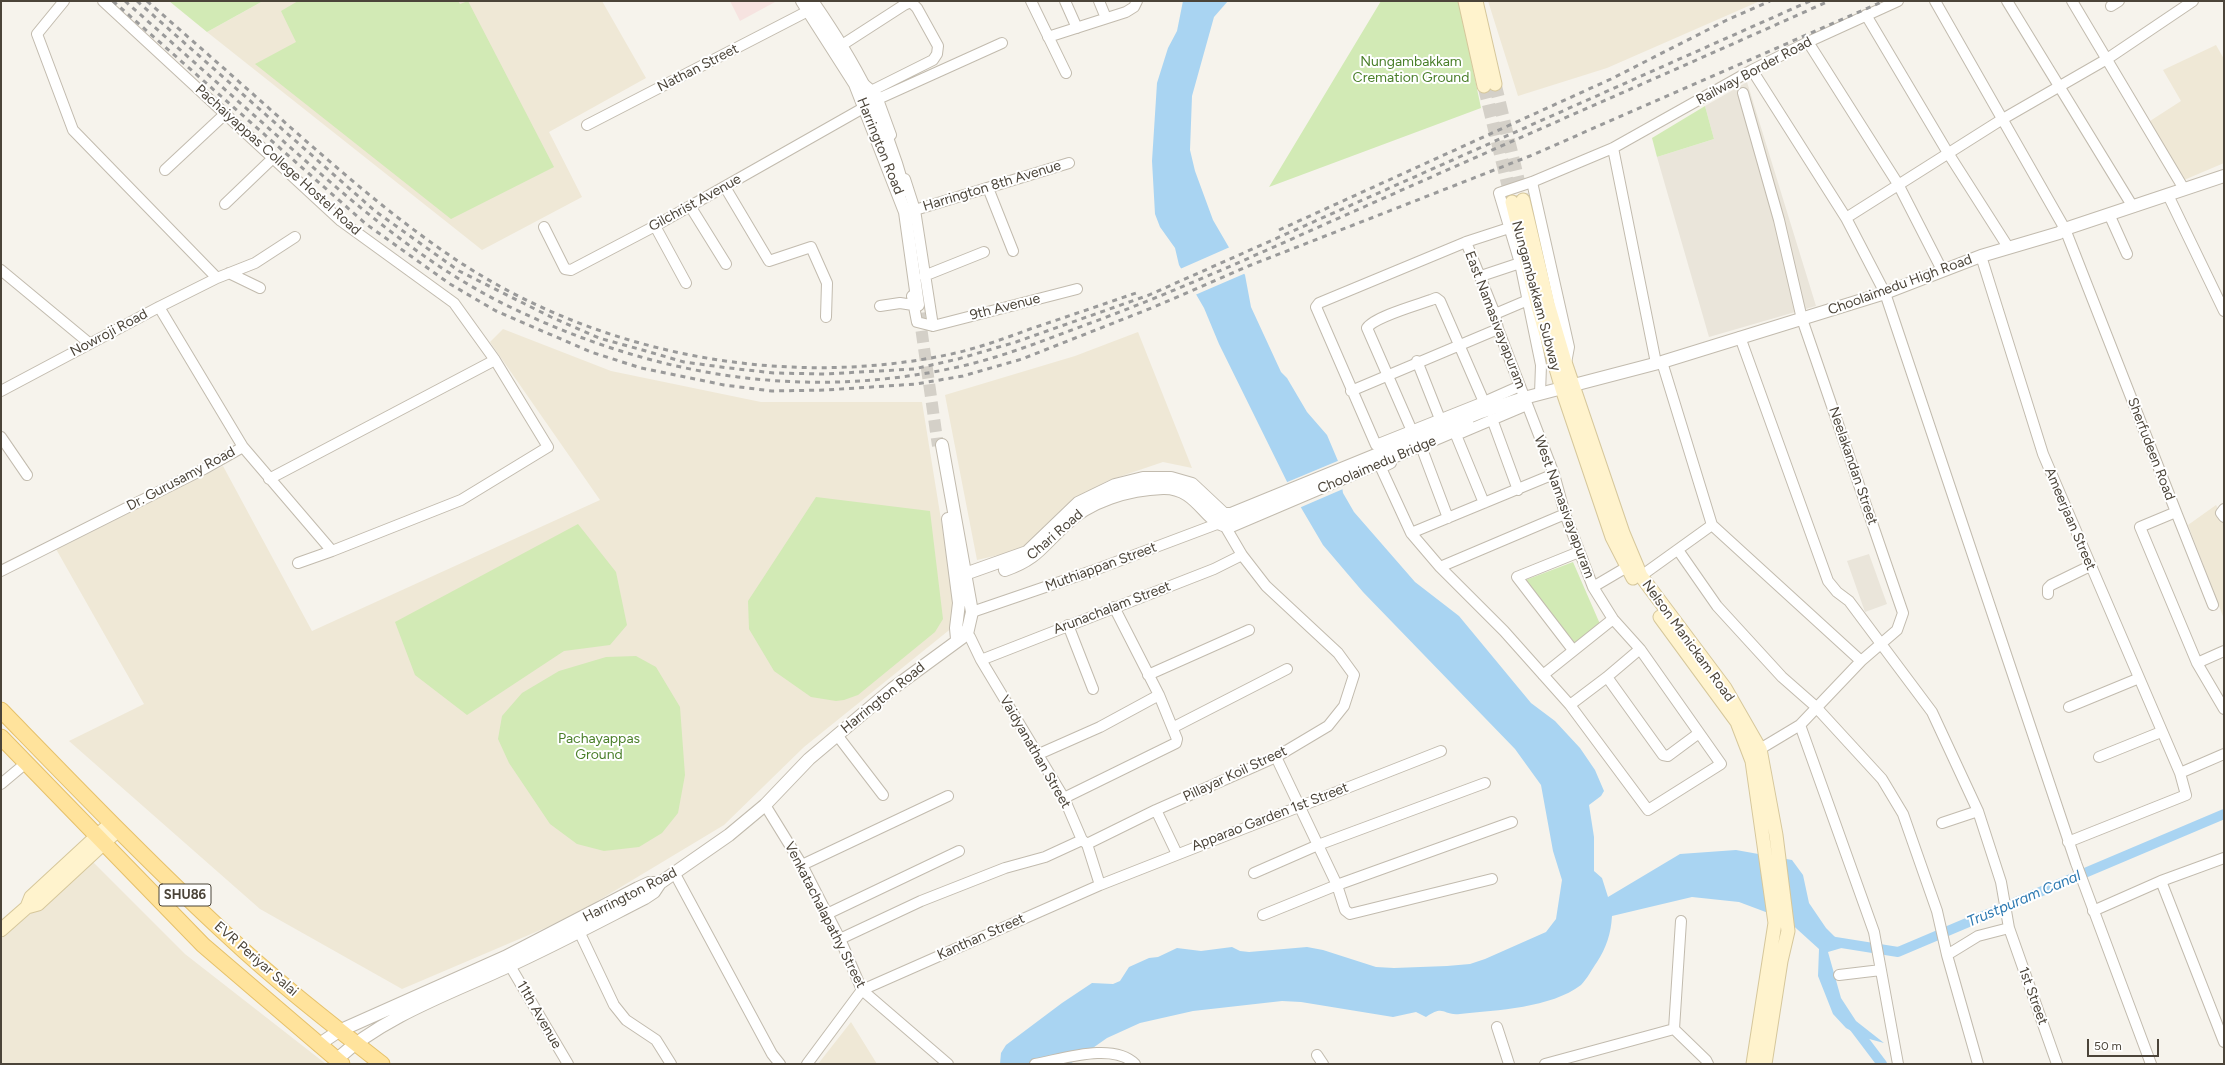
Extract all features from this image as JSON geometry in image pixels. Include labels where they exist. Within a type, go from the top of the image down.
[{"type":"main road","points":[[1465,1],[1490,85],[1476,1]]},
{"type":"main road","name":"Nungambakkam Subway","points":[[1517,201],[1566,365],[1567,387],[1538,307],[1517,201]]},
{"type":"main road","name":"Nelson Manickam Road","points":[[1567,387],[1612,537],[1634,580],[1736,722],[1752,761],[1775,923],[1753,1064]]},
{"type":"main road","name":"Nelson Manickam Road","points":[[1567,387],[1640,576],[1725,688],[1760,748],[1776,835],[1788,931],[1781,961],[1765,1064]]},
{"type":"main road","name":"EVR Periyar Salai","points":[[1,710],[114,826],[229,937],[339,1031],[382,1064]]},
{"type":"main road","name":"EVR Periyar Salai","points":[[1,737],[203,945],[339,1062]]},
{"type":"main road","points":[[1,930],[27,907],[38,904],[114,826]]},
{"type":"street","points":[[64,1],[37,34],[74,130],[217,278]]},
{"type":"street","name":"Pachaiyappas College Hostel Road","points":[[103,1],[341,220],[454,303],[495,360],[548,447],[462,500],[332,551]]},
{"type":"street","points":[[1031,1],[1066,73]]},
{"type":"street","points":[[1065,1],[1077,28]]},
{"type":"street","points":[[1099,1],[1106,18]]},
{"type":"street","points":[[1048,36],[1130,10],[1134,7],[1137,1]]},
{"type":"street","name":"Railway Border Road","points":[[1540,394],[1541,365],[1528,300],[1520,263],[1499,193],[1532,182],[1613,148],[1752,70],[1808,42],[1898,1]]},
{"type":"street","name":"Sherfudeen Road","points":[[1935,1],[2001,120],[2065,229],[2176,512],[2140,527],[2197,663],[2224,709]]},
{"type":"street","points":[[2007,1],[2133,207]]},
{"type":"street","points":[[2072,1],[2184,189]]},
{"type":"street","points":[[1846,218],[2001,120],[2107,59],[2193,1]]},
{"type":"street","points":[[842,45],[911,2],[917,8],[938,46],[937,54],[933,60],[867,97]]},
{"type":"street","points":[[808,4],[842,45],[867,97],[915,210],[924,276],[933,326],[917,322],[915,305],[894,304],[880,306]]},
{"type":"street","name":"Harrington Road","points":[[808,4],[867,97],[905,212],[915,305]]},
{"type":"street","name":"Nathan Street","points":[[587,125],[808,4]]},
{"type":"street","points":[[1866,15],[1948,153],[2008,247]]},
{"type":"street","points":[[1808,42],[1898,184],[1942,270]]},
{"type":"street","points":[[867,97],[1002,43]]},
{"type":"street","points":[[1752,70],[1846,218],[1885,293],[2068,842],[2151,1064]]},
{"type":"street","name":"Neelakandan Street","points":[[1743,92],[1779,220],[1802,318],[1903,613],[1897,630],[1882,644]]},
{"type":"street","name":"Gilchrist Avenue","points":[[544,227],[567,271],[655,226],[725,187],[867,97]]},
{"type":"street","points":[[165,170],[225,114]]},
{"type":"street","points":[[1613,148],[1659,363],[1712,525],[1861,661]]},
{"type":"street","points":[[225,204],[274,158]]},
{"type":"street","name":"Harrington 8th Avenue","points":[[915,210],[1069,163]]},
{"type":"street","name":"Choolaimedu High Road","points":[[1367,464],[1481,412],[1526,402],[1540,394],[1659,363],[1885,293],[1981,256],[2059,233],[2065,229],[2224,176]]},
{"type":"street","points":[[1532,182],[1569,347],[1566,365]]},
{"type":"street","points":[[725,187],[769,261],[811,247],[827,282],[826,318]]},
{"type":"street","points":[[988,188],[1013,251]]},
{"type":"street","points":[[2168,195],[2224,311]]},
{"type":"street","points":[[690,206],[726,264]]},
{"type":"street","points":[[2109,214],[2127,254]]},
{"type":"street","points":[[655,226],[686,284]]},
{"type":"street","points":[[1509,228],[1466,242],[1319,303],[1316,307],[1351,391],[1376,445],[1520,386]]},
{"type":"street","name":"Nowroji Road","points":[[1,391],[159,307],[217,278],[255,263],[295,237]]},
{"type":"street","name":"East Namasivayapuram","points":[[1466,242],[1481,276],[1495,314],[1498,329],[1526,402]]},
{"type":"street","points":[[924,276],[984,252]]},
{"type":"street","name":"Ameerjaan Street","points":[[1981,256],[2043,454],[2137,679],[2180,774],[2186,795],[2068,842]]},
{"type":"street","points":[[1481,276],[1520,263]]},
{"type":"street","points":[[1,270],[89,343]]},
{"type":"street","points":[[228,273],[260,288]]},
{"type":"street","name":"9th Avenue","points":[[933,326],[1077,289]]},
{"type":"street","points":[[1412,431],[1367,328],[1369,325],[1380,319],[1436,298],[1440,301],[1484,402]]},
{"type":"street","points":[[1495,314],[1528,300]]},
{"type":"street","points":[[159,307],[243,447]]},
{"type":"street","points":[[1351,391],[1417,361],[1498,329]]},
{"type":"street","name":"1st Street","points":[[1740,337],[1828,581],[1837,592],[1849,601],[1932,712],[1978,811],[2001,882],[2009,928],[2057,1064]]},
{"type":"street","points":[[269,479],[495,360]]},
{"type":"street","points":[[1417,361],[1440,419]]},
{"type":"street","points":[[1526,402],[1492,420],[1381,468],[1411,533],[1440,567],[1570,705],[1607,678],[1640,649]]},
{"type":"street","name":"West Namasivayapuram","points":[[1526,402],[1554,474],[1565,514],[1593,587],[1613,619],[1640,649],[1721,764],[1648,810],[1570,705]]},
{"type":"street","points":[[1492,420],[1518,490]]},
{"type":"street","points":[[1456,435],[1484,503]]},
{"type":"street","points":[[1,437],[27,475]]},
{"type":"street","points":[[940,446],[972,612],[960,634],[959,603],[940,446]]},
{"type":"street","name":"Dr. Gurusamy Road","points":[[1,571],[204,469],[243,447],[332,551]]},
{"type":"street","points":[[1422,449],[1448,518]]},
{"type":"street","name":"Choolaimedu Bridge","points":[[1222,521],[1245,515],[1367,464]]},
{"type":"street","points":[[1411,533],[1554,474]]},
{"type":"street","name":"Chari Road","points":[[966,576],[1027,552],[1078,503],[1116,485],[1143,478],[1170,478],[1192,484],[1222,521]]},
{"type":"street","points":[[2224,509],[2221,513],[2224,517]]},
{"type":"street","points":[[2176,512],[2213,605]]},
{"type":"street","points":[[1440,567],[1565,514]]},
{"type":"street","points":[[1222,521],[1242,554]]},
{"type":"street","name":"Muthiappan Street","points":[[972,612],[1092,571],[1222,521]]},
{"type":"street","points":[[1640,576],[1712,525]]},
{"type":"street","points":[[1678,550],[1717,606],[1782,677],[1815,706],[1882,779],[1903,814],[1937,911],[1947,955],[1978,1064]]},
{"type":"street","points":[[298,563],[332,551]]},
{"type":"street","points":[[1573,650],[1517,576],[1579,552]]},
{"type":"street","name":"Arunachalam Street","points":[[982,660],[1214,569],[1242,554]]},
{"type":"street","name":"Pillayar Koil Street","points":[[840,940],[921,901],[1005,868],[1046,857],[1085,842],[1276,757],[1328,726],[1344,706],[1354,675],[1338,653],[1266,586],[1242,554]]},
{"type":"street","points":[[2048,594],[2048,588],[2051,585],[2090,566]]},
{"type":"street","points":[[1593,587],[1627,567]]},
{"type":"street","points":[[1064,798],[1176,743],[1178,739],[1159,695],[1114,607]]},
{"type":"street","points":[[1543,675],[1613,619]]},
{"type":"street","points":[[1068,625],[1093,689]]},
{"type":"street","points":[[1148,674],[1250,630]]},
{"type":"street","name":"Harrington Road","points":[[508,961],[577,927],[649,883],[660,883],[729,835],[765,805],[809,759],[960,634]]},
{"type":"street","name":"Vaidyanathan Street","points":[[960,634],[982,660],[1064,798],[1085,842],[1100,885]]},
{"type":"street","points":[[1760,748],[1800,724],[1815,706],[1861,661],[1882,644]]},
{"type":"street","points":[[2197,663],[2224,651]]},
{"type":"street","points":[[1174,727],[1288,669]]},
{"type":"street","points":[[1607,678],[1663,755],[1668,756],[1699,733]]},
{"type":"street","points":[[2069,707],[2137,679]]},
{"type":"street","points":[[1039,754],[1100,727],[1159,695]]},
{"type":"street","points":[[1800,724],[1874,932],[1898,1064]]},
{"type":"street","points":[[2098,757],[2161,732]]},
{"type":"street","points":[[837,735],[883,795]]},
{"type":"street","name":"Apparao Garden 1st Street","points":[[1100,885],[1441,751]]},
{"type":"street","points":[[2180,774],[2224,754]]},
{"type":"street","points":[[1276,757],[1337,885],[1345,910],[1350,914],[1492,879]]},
{"type":"street","points":[[1,784],[26,763]]},
{"type":"street","points":[[1254,873],[1318,845],[1485,783]]},
{"type":"street","points":[[802,865],[948,796]]},
{"type":"street","name":"Venkatachalapathy Street","points":[[765,805],[802,865],[828,914],[862,990],[948,1064]]},
{"type":"street","points":[[1156,810],[1177,854]]},
{"type":"street","points":[[1942,823],[1978,811]]},
{"type":"street","points":[[1263,915],[1337,885],[1512,822]]},
{"type":"street","points":[[828,914],[959,851]]},
{"type":"street","points":[[2093,911],[2161,881],[2224,858]]},
{"type":"street","points":[[675,874],[780,1064]]},
{"type":"street","points":[[2161,881],[2224,1042]]},
{"type":"street","name":"Kanthan Street","points":[[862,990],[1100,885]]},
{"type":"street","points":[[1681,921],[1674,1029],[1706,1060],[1708,1064]]},
{"type":"street","points":[[577,927],[614,1005],[626,1020],[656,1040],[671,1064]]},
{"type":"street","points":[[1947,955],[1978,936],[2009,928]]},
{"type":"street","points":[[318,1045],[339,1031],[508,961]]},
{"type":"street","points":[[339,1062],[355,1042],[508,961]]},
{"type":"street","name":"11th Avenue","points":[[508,961],[568,1064]]},
{"type":"street","points":[[1840,975],[1881,970]]},
{"type":"street","points":[[807,1064],[862,990]]},
{"type":"street","points":[[1497,1027],[1509,1064]]},
{"type":"street","points":[[1545,1064],[1674,1029]]},
{"type":"street","points":[[1035,1064],[1109,1053],[1124,1055],[1135,1064]]},
{"type":"street","points":[[1317,1054],[1323,1064]]},
{"type":"shaded area","points":[[263,1],[602,1],[646,78],[549,132],[582,197],[482,250],[207,32]]},
{"type":"shaded area","points":[[730,1],[775,1],[775,2],[740,21]]},
{"type":"shaded area","points":[[1488,1],[1760,1],[1607,68],[1518,96]]},
{"type":"shaded area","points":[[2216,45],[2224,59],[2224,163],[2184,180],[2150,121],[2181,101],[2163,70]]},
{"type":"shaded area","points":[[1747,82],[1816,306],[1709,337],[1657,157],[1714,139],[1705,106]]},
{"type":"shaded area","points":[[503,329],[611,371],[761,402],[922,402],[954,600],[953,627],[804,747],[724,825],[571,917],[402,989],[260,909],[69,741],[144,704],[56,549],[223,466],[312,631],[600,500],[490,342]]},
{"type":"shaded area","points":[[1138,332],[1192,468],[1163,462],[1107,481],[1071,501],[1020,550],[977,560],[945,395],[1075,356]]},
{"type":"shaded area","points":[[2216,505],[2224,520],[2224,619],[2188,525]]},
{"type":"shaded area","points":[[1869,554],[1887,604],[1865,612],[1847,561]]},
{"type":"shaded area","points":[[92,861],[185,954],[326,1064],[1,1064],[1,939]]},
{"type":"shaded area","points":[[851,1022],[877,1064],[818,1064]]},
{"type":"green space","points":[[169,1],[263,1],[207,32]]},
{"type":"green space","points":[[298,1],[458,1],[460,4],[468,1],[554,167],[451,219],[255,64],[296,42],[281,11]]},
{"type":"green space","name":"Nungambakkam Cremation Ground","points":[[1381,1],[1459,1],[1481,108],[1269,187]]},
{"type":"green space","points":[[1705,106],[1714,139],[1657,157],[1652,138]]},
{"type":"green space","points":[[816,497],[930,511],[943,619],[935,632],[858,695],[836,701],[811,697],[774,671],[749,629],[748,601]]},
{"type":"green space","points":[[578,524],[616,572],[627,625],[610,645],[564,651],[467,715],[415,675],[395,622]]},
{"type":"green space","points":[[1573,562],[1600,624],[1571,646],[1523,581]]},
{"type":"green space","name":"Pachayappas Ground","points":[[636,656],[656,667],[680,707],[685,775],[678,813],[662,833],[639,847],[604,851],[577,844],[550,824],[509,763],[498,739],[502,716],[522,693],[559,671],[606,657]]},
{"type":"water","points":[[1183,1],[1228,1],[1214,17],[1192,96],[1190,150],[1195,171],[1213,220],[1245,275],[1251,307],[1281,372],[1287,378],[1307,412],[1327,435],[1338,461],[1343,493],[1354,512],[1415,582],[1459,616],[1531,703],[1555,721],[1580,748],[1595,770],[1604,791],[1601,796],[1589,805],[1594,837],[1594,871],[1602,878],[1608,897],[1680,854],[1736,850],[1792,860],[1803,875],[1809,903],[1826,928],[1845,947],[1828,952],[1841,998],[1856,1021],[1884,1043],[1862,1037],[1846,1028],[1833,1014],[1818,976],[1819,949],[1787,920],[1739,902],[1692,897],[1612,916],[1609,935],[1603,951],[1583,983],[1569,993],[1555,999],[1523,1007],[1460,1014],[1437,1011],[1426,1017],[1416,1012],[1393,1017],[1301,1002],[1282,1001],[1193,1011],[1140,1023],[1107,1038],[1070,1064],[1000,1064],[1001,1053],[1006,1045],[1062,1003],[1092,983],[1113,984],[1120,981],[1129,967],[1149,958],[1158,957],[1177,948],[1201,951],[1232,947],[1240,951],[1249,952],[1307,947],[1323,950],[1376,967],[1394,968],[1447,966],[1470,964],[1485,959],[1546,932],[1556,919],[1562,880],[1553,851],[1541,785],[1515,749],[1363,592],[1323,545],[1293,494],[1219,344],[1204,308],[1179,265],[1175,248],[1160,227],[1155,214],[1152,161],[1157,83],[1168,48],[1177,31]]},
{"type":"pier","points":[[1230,247],[1246,273],[1195,295],[1180,269]]},
{"type":"pier","points":[[1340,460],[1343,489],[1299,508],[1285,483]]},
{"type":"waterway","name":"Trustpuram Canal","points":[[1829,941],[1898,952],[2224,814]]},
{"type":"waterway","points":[[1854,1027],[1882,1064]]},
{"type":"tunnel","points":[[1495,84],[1523,200]]},
{"type":"tunnel","points":[[1484,86],[1512,202]]},
{"type":"tunnel","points":[[919,313],[938,446]]},
{"type":"railway","points":[[113,1],[366,224],[450,284],[496,311],[591,352],[641,368],[724,385],[772,391],[826,390],[916,384],[963,376],[1022,359],[1154,307],[1251,265],[1530,156],[1884,1]]},
{"type":"railway","points":[[125,1],[308,163],[388,230],[444,270],[504,304],[558,329],[613,349],[669,364],[726,375],[783,381],[841,382],[899,377],[958,367],[1022,348],[1121,312],[1227,268],[1829,1]]},
{"type":"railway","points":[[137,1],[375,211],[459,271],[551,317],[599,338],[684,362],[774,373],[825,374],[914,369],[958,359],[1016,342],[1149,295],[1810,1]]},
{"type":"railway","points":[[147,1],[352,181],[438,248],[516,295],[575,322],[636,342],[700,357],[764,365],[828,368],[893,364],[956,353],[975,348],[1136,293]]},
{"type":"railway","points":[[1279,230],[1611,79],[1727,20],[1770,1]]}]
